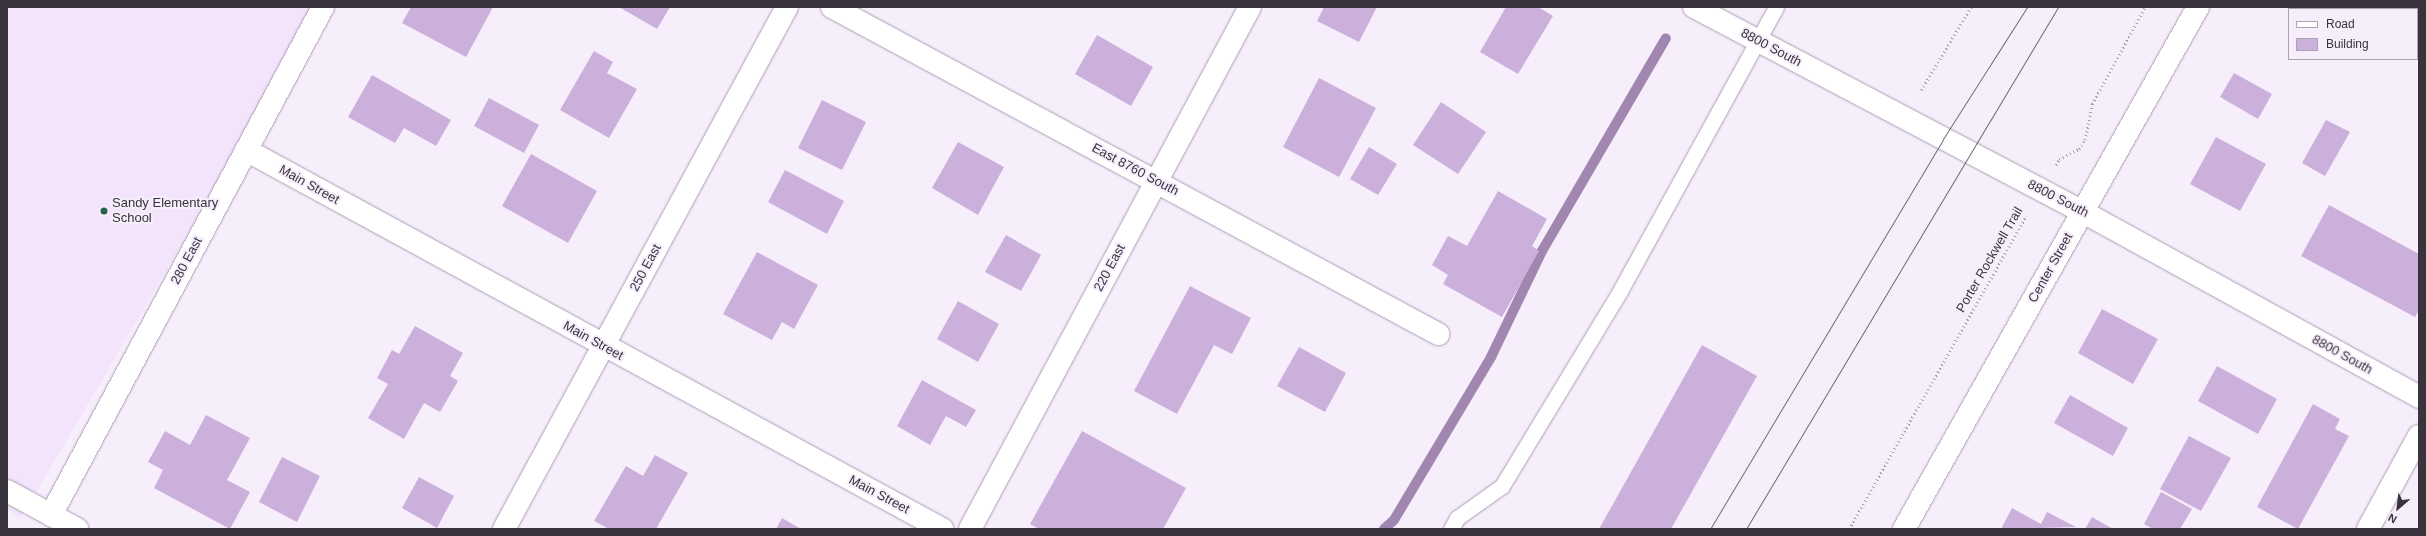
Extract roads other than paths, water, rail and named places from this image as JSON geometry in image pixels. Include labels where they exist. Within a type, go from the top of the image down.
[{"type":"street","name":"280 East","points":[[50,515],[322,7]]},
{"type":"street","name":"250 East","points":[[504,529],[787,7]]},
{"type":"street","name":"East 8760 South","points":[[832,7],[1438,334]]},
{"type":"street","name":"220 East","points":[[970,529],[1250,7]]},
{"type":"street","name":"8800 South","points":[[1694,7],[2083,212],[2419,397]]},
{"type":"street","name":"Center Street","points":[[1904,529],[2198,7]]},
{"type":"street","name":"Main Street","points":[[246,150],[604,347],[942,529]]},
{"type":"street","points":[[2368,529],[2419,436]]},
{"type":"street","points":[[7,491],[77,529]]},
{"type":"lane","points":[[1451,529],[1457,518],[1502,486],[1620,291],[1756,40],[1776,7]]},
{"type":"waterway","points":[[1384,529],[1394,520],[1491,357],[1542,251],[1666,38]]},
{"type":"tram line","points":[[1710,529],[1943,139],[2027,7]]},
{"type":"tram line","points":[[1746,529],[2058,7]]},
{"type":"place","name":"Sandy Elementary School","points":[[104,211]]}]
